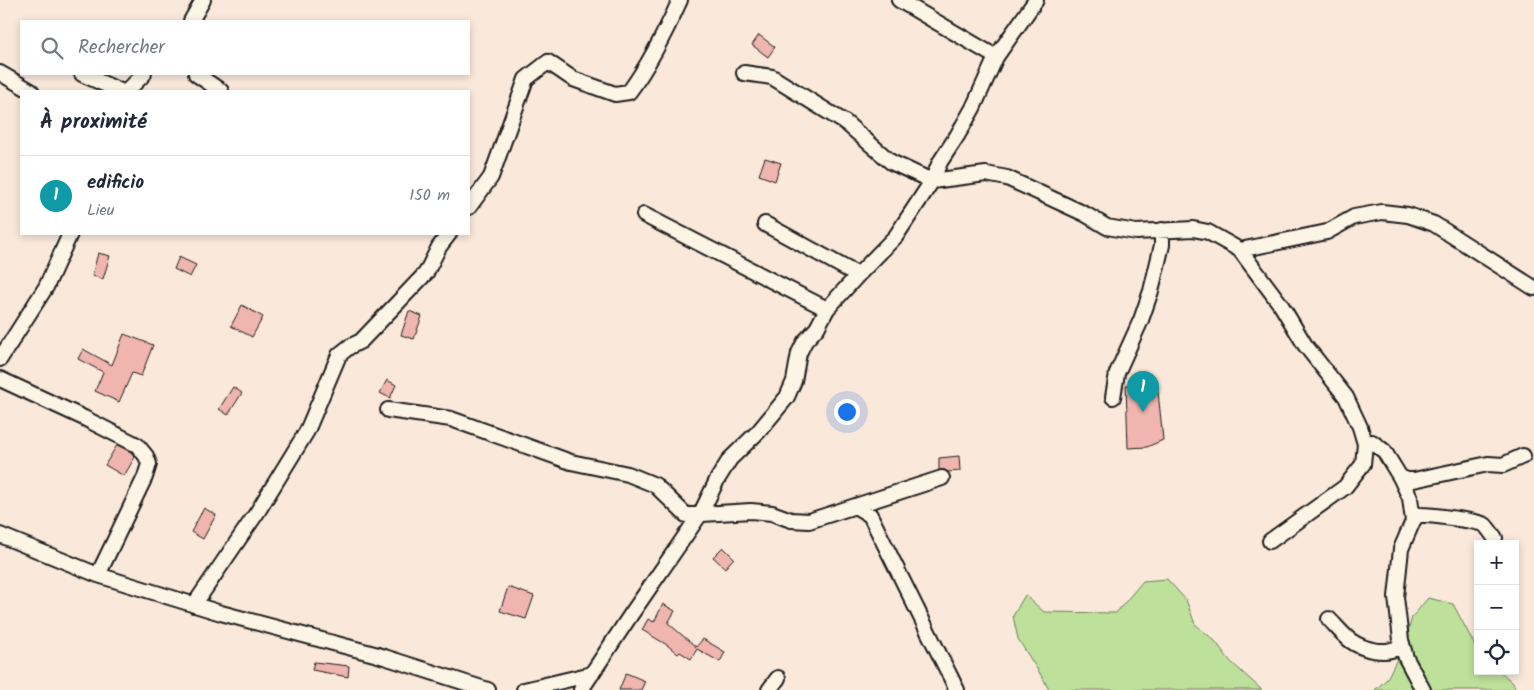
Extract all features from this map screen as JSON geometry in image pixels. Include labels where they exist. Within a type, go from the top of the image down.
[{"type":"street","points":[[192,20],[203,0]]},
{"type":"street","points":[[470,206],[491,177],[526,79],[548,62],[573,79],[615,94],[630,92],[680,0]]},
{"type":"street","points":[[899,0],[996,57]]},
{"type":"street","points":[[581,690],[701,513],[717,480],[730,459],[759,431],[787,397],[794,381],[799,353],[827,309],[896,236],[932,181],[940,162],[973,108],[996,57],[1036,0]]},
{"type":"street","points":[[0,73],[29,90]]},
{"type":"street","points":[[744,73],[772,77],[846,123],[891,162],[932,181],[986,174],[1007,178],[1085,214],[1107,227],[1136,232],[1193,229],[1208,232],[1240,250],[1281,305],[1305,345],[1346,397],[1360,427],[1365,444],[1363,464],[1345,486],[1270,541]]},
{"type":"street","points":[[84,75],[118,90]]},
{"type":"street","points":[[128,90],[143,75]]},
{"type":"street","points":[[197,75],[220,90]]},
{"type":"street","points":[[1240,250],[1327,232],[1354,217],[1382,212],[1408,215],[1434,224],[1534,288]]},
{"type":"street","points":[[644,214],[827,309]]},
{"type":"street","points":[[765,224],[858,275]]},
{"type":"street","points":[[1113,397],[1117,373],[1141,320],[1151,291],[1162,245],[1162,230]]},
{"type":"street","points":[[0,359],[46,287],[70,235]]},
{"type":"street","points":[[194,605],[258,511],[308,431],[339,355],[361,341],[426,273],[439,247],[448,235]]},
{"type":"street","points":[[0,379],[84,418],[136,445],[146,456],[149,464],[145,477],[98,574]]},
{"type":"street","points":[[388,410],[451,419],[571,462],[628,474],[655,485],[686,515],[751,511],[772,514],[791,520],[809,521],[942,478]]},
{"type":"street","points":[[1365,444],[1372,442],[1384,451],[1410,498],[1413,521]]},
{"type":"street","points":[[1400,477],[1414,480],[1488,464],[1503,465],[1523,456]]},
{"type":"street","points":[[854,506],[870,514],[957,690]]},
{"type":"street","points":[[1423,690],[1406,658],[1401,640],[1396,597],[1401,549],[1413,521],[1417,515],[1425,514],[1477,523],[1484,525],[1494,538]]},
{"type":"street","points":[[0,535],[98,574],[194,605],[378,654],[488,690]]},
{"type":"street","points":[[1329,619],[1350,640],[1363,647],[1385,652],[1392,651],[1399,647],[1401,640]]},
{"type":"street","points":[[524,690],[592,674]]},
{"type":"street","points":[[769,690],[778,678]]},
{"type":"green space","points":[[1167,579],[1186,600],[1195,624],[1215,641],[1231,662],[1262,690],[1049,690],[1018,639],[1013,616],[1025,595],[1044,612],[1116,613],[1143,581]]},
{"type":"green space","points":[[1428,598],[1453,604],[1474,643],[1474,675],[1504,675],[1513,683],[1516,690],[1375,690],[1387,679],[1405,643],[1412,617]]},
{"type":"building","points":[[759,35],[775,47],[768,57],[752,45]]},
{"type":"building","points":[[765,158],[781,163],[775,181],[759,175]]},
{"type":"building","points":[[98,253],[110,256],[103,279],[92,276]]},
{"type":"building","points":[[179,257],[196,265],[190,277],[174,269]]},
{"type":"building","points":[[242,305],[263,317],[252,337],[231,326]]},
{"type":"building","points":[[409,311],[422,316],[414,339],[401,335]]},
{"type":"building","points":[[124,334],[153,345],[141,376],[132,373],[119,402],[95,391],[103,372],[78,359],[83,349],[112,365]]},
{"type":"building","points":[[387,380],[396,385],[390,398],[380,393]]},
{"type":"building","points":[[1157,382],[1163,440],[1147,447],[1128,448],[1126,385]]},
{"type":"building","points":[[233,387],[242,393],[228,415],[219,409]]},
{"type":"building","points":[[117,445],[131,452],[135,457],[124,476],[105,465]]},
{"type":"building","points":[[959,456],[960,471],[948,472],[939,470],[939,458]]},
{"type":"building","points":[[204,508],[216,515],[203,539],[191,532]]},
{"type":"building","points":[[723,547],[734,558],[725,568],[713,557]]},
{"type":"building","points":[[508,587],[534,596],[526,619],[500,611]]},
{"type":"building","points":[[663,604],[675,611],[668,623],[696,647],[703,639],[725,652],[720,662],[697,649],[691,659],[680,652],[678,654],[642,630],[648,619],[654,622]]},
{"type":"building","points":[[314,662],[349,666],[348,677],[312,670]]},
{"type":"building","points":[[626,673],[645,681],[641,690],[619,690]]},
{"type":"place","name":"edificio","points":[[1143,412]]}]
